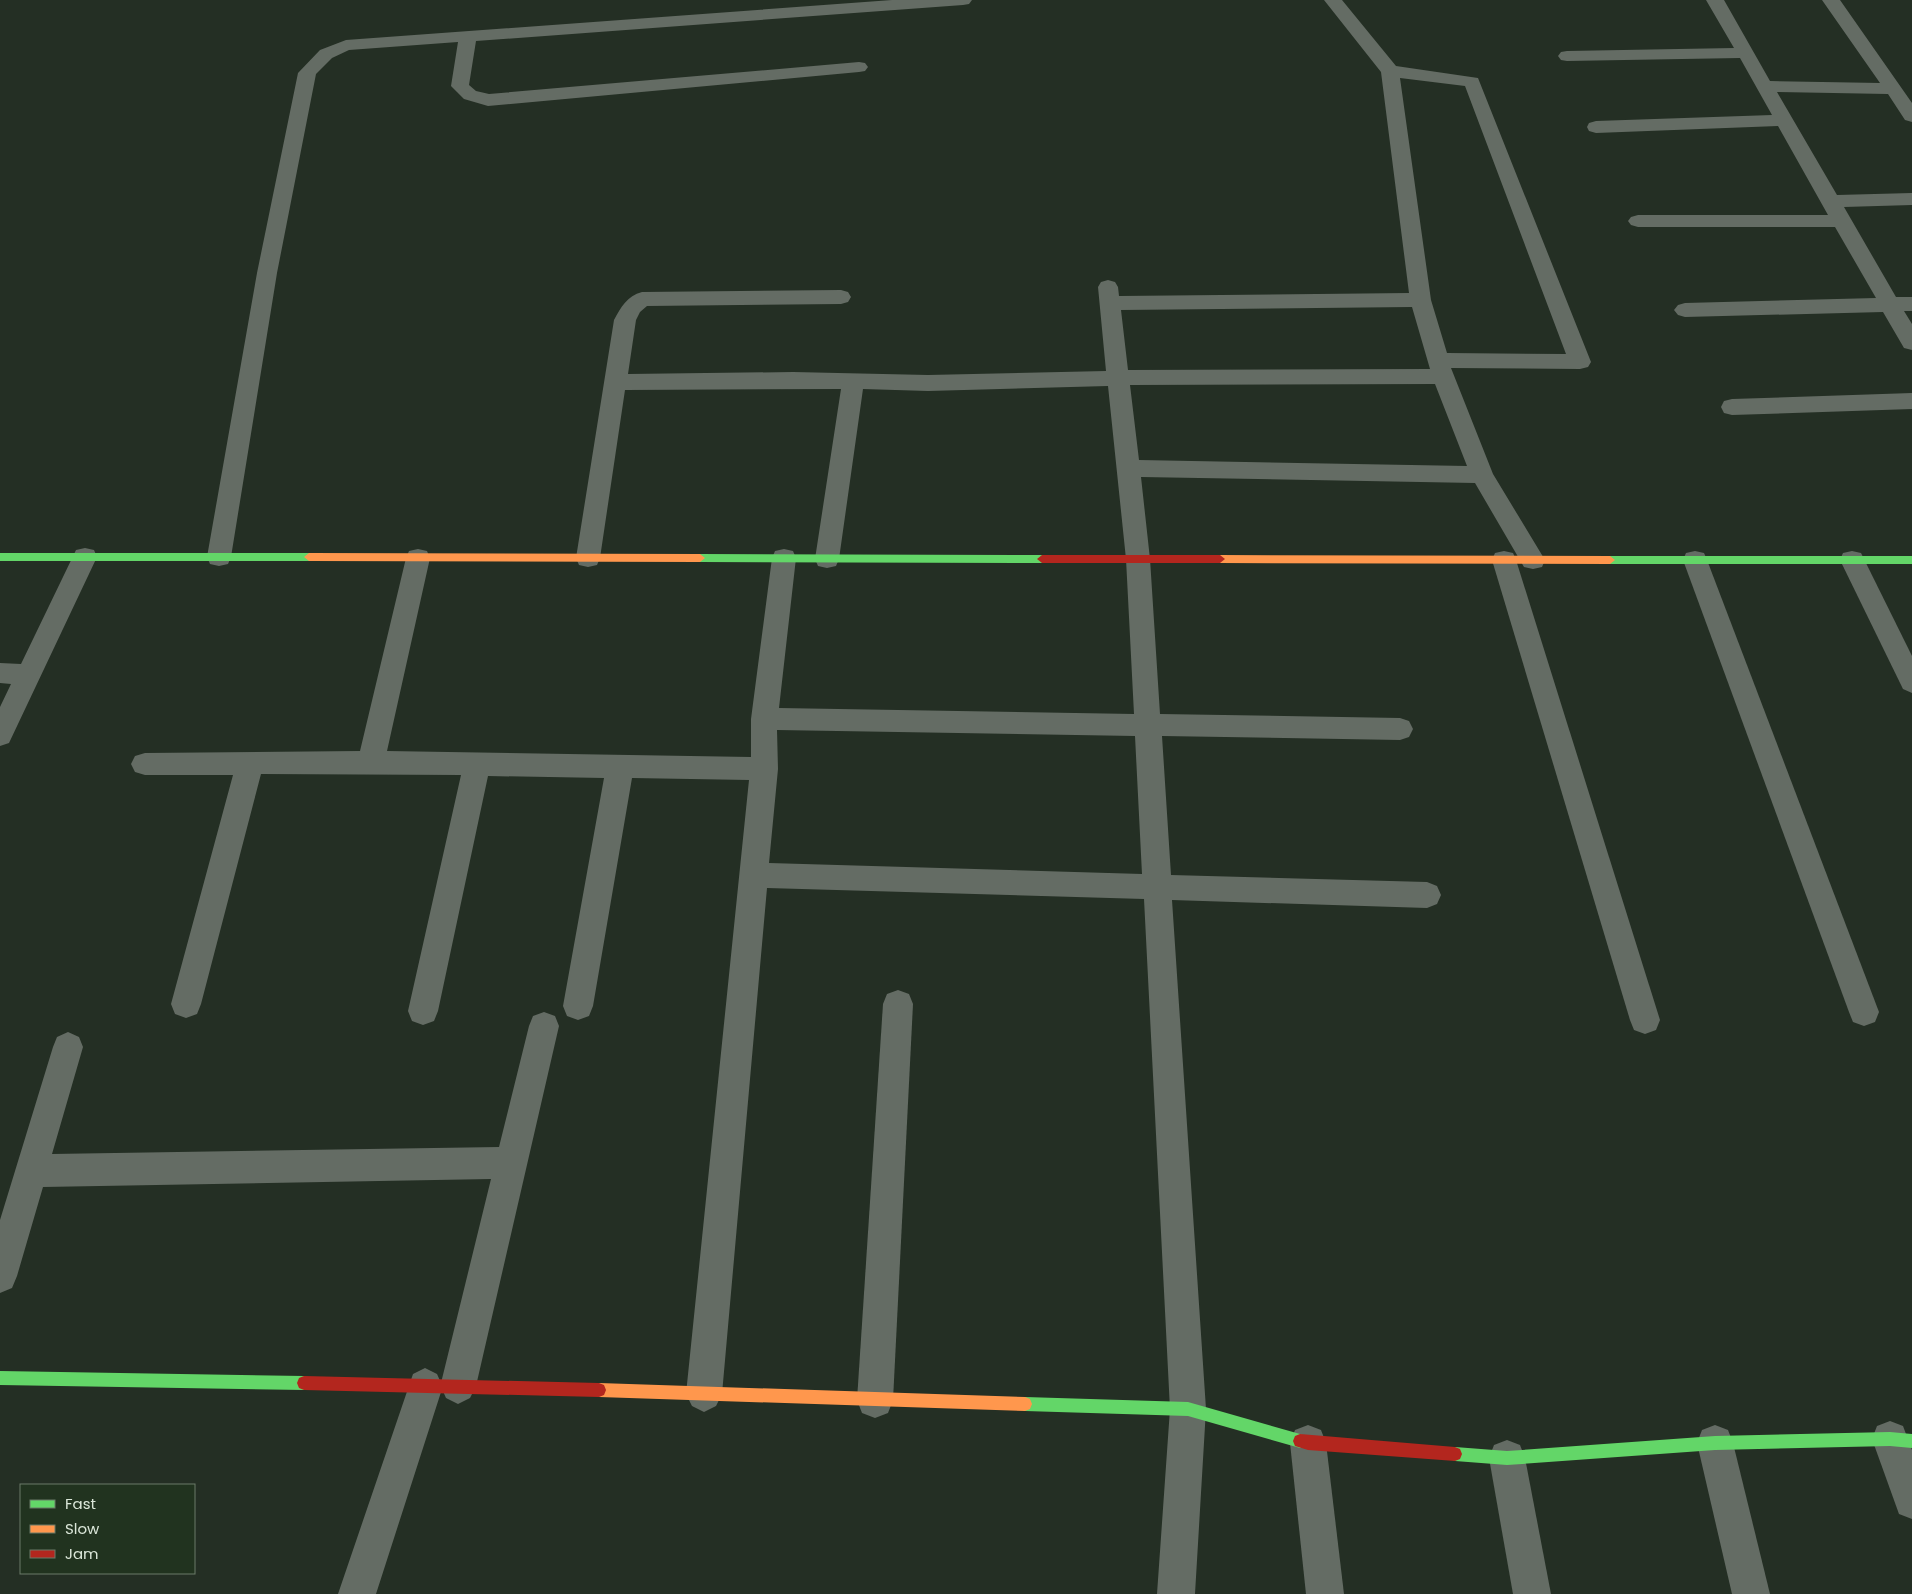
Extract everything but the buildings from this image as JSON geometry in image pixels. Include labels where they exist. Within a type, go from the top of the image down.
[{"type":"street","points":[[219,557],[267,273],[307,72],[326,54],[346,44],[963,0]]},
{"type":"street","points":[[1333,0],[1390,71],[1420,300],[1440,368],[1482,475],[1533,560]]},
{"type":"street","points":[[1715,0],[1912,343]]},
{"type":"street","points":[[1831,0],[1912,116]]},
{"type":"street","points":[[468,36],[460,86],[470,95],[488,100],[858,67]]},
{"type":"street","points":[[1567,56],[1746,53]]},
{"type":"street","points":[[616,382],[793,380],[928,383],[1580,362],[1472,82],[1390,71]]},
{"type":"street","points":[[1765,86],[1893,89]]},
{"type":"street","points":[[1596,127],[1784,120]]},
{"type":"street","points":[[1830,201],[1912,199]]},
{"type":"street","points":[[1638,220],[1842,221]]},
{"type":"street","points":[[1176,1594],[1188,1409],[1138,559],[1109,295],[1420,300]]},
{"type":"street","points":[[588,558],[625,320],[631,308],[642,299],[841,297]]},
{"type":"street","points":[[1685,310],[1912,304]]},
{"type":"street","points":[[827,559],[853,382]]},
{"type":"street","points":[[1732,407],[1912,401]]},
{"type":"street","points":[[1128,468],[1482,475]]},
{"type":"street","points":[[0,557],[1912,560]]},
{"type":"street","points":[[0,736],[85,557]]},
{"type":"street","points":[[371,762],[418,558]]},
{"type":"street","points":[[704,1394],[764,769],[764,719],[784,558]]},
{"type":"street","points":[[1504,560],[1645,1020]]},
{"type":"street","points":[[1694,560],[1864,1012]]},
{"type":"street","points":[[1852,560],[1912,682]]},
{"type":"street","points":[[0,673],[28,675]]},
{"type":"street","points":[[764,719],[1400,728]]},
{"type":"street","points":[[145,764],[371,762],[764,769]]},
{"type":"street","points":[[186,1004],[250,763]]},
{"type":"street","points":[[423,1011],[477,764]]},
{"type":"street","points":[[578,1006],[620,766]]},
{"type":"street","points":[[754,875],[1427,895]]},
{"type":"street","points":[[875,1400],[898,1004]]},
{"type":"street","points":[[357,1594],[442,1386],[512,1163],[544,1026]]},
{"type":"street","points":[[0,1276],[68,1046]]},
{"type":"street","points":[[31,1171],[512,1163]]},
{"type":"street","points":[[0,1378],[442,1386],[1188,1409],[1308,1443],[1506,1458],[1715,1443],[1901,1440],[1912,1502]]},
{"type":"street","points":[[1308,1443],[1325,1594]]},
{"type":"street","points":[[1715,1443],[1751,1594]]},
{"type":"street","points":[[1506,1458],[1532,1594]]},
{"type":"traffic: fast","points":[[0,557],[309,557]]},
{"type":"traffic: fast","points":[[700,558],[1042,559]]},
{"type":"traffic: fast","points":[[1610,560],[1912,560]]},
{"type":"traffic: fast","points":[[0,1378],[304,1383]]},
{"type":"traffic: fast","points":[[1025,1404],[1188,1409],[1300,1441]]},
{"type":"traffic: fast","points":[[1455,1454],[1507,1458],[1715,1443],[1890,1439],[1912,1441]]},
{"type":"traffic: slow","points":[[309,557],[700,558]]},
{"type":"traffic: slow","points":[[1220,559],[1610,560]]},
{"type":"traffic: slow","points":[[599,1390],[1025,1404]]},
{"type":"traffic: jam","points":[[1042,559],[1220,559]]},
{"type":"traffic: jam","points":[[304,1383],[599,1390]]},
{"type":"traffic: jam","points":[[1300,1441],[1455,1454]]}]
